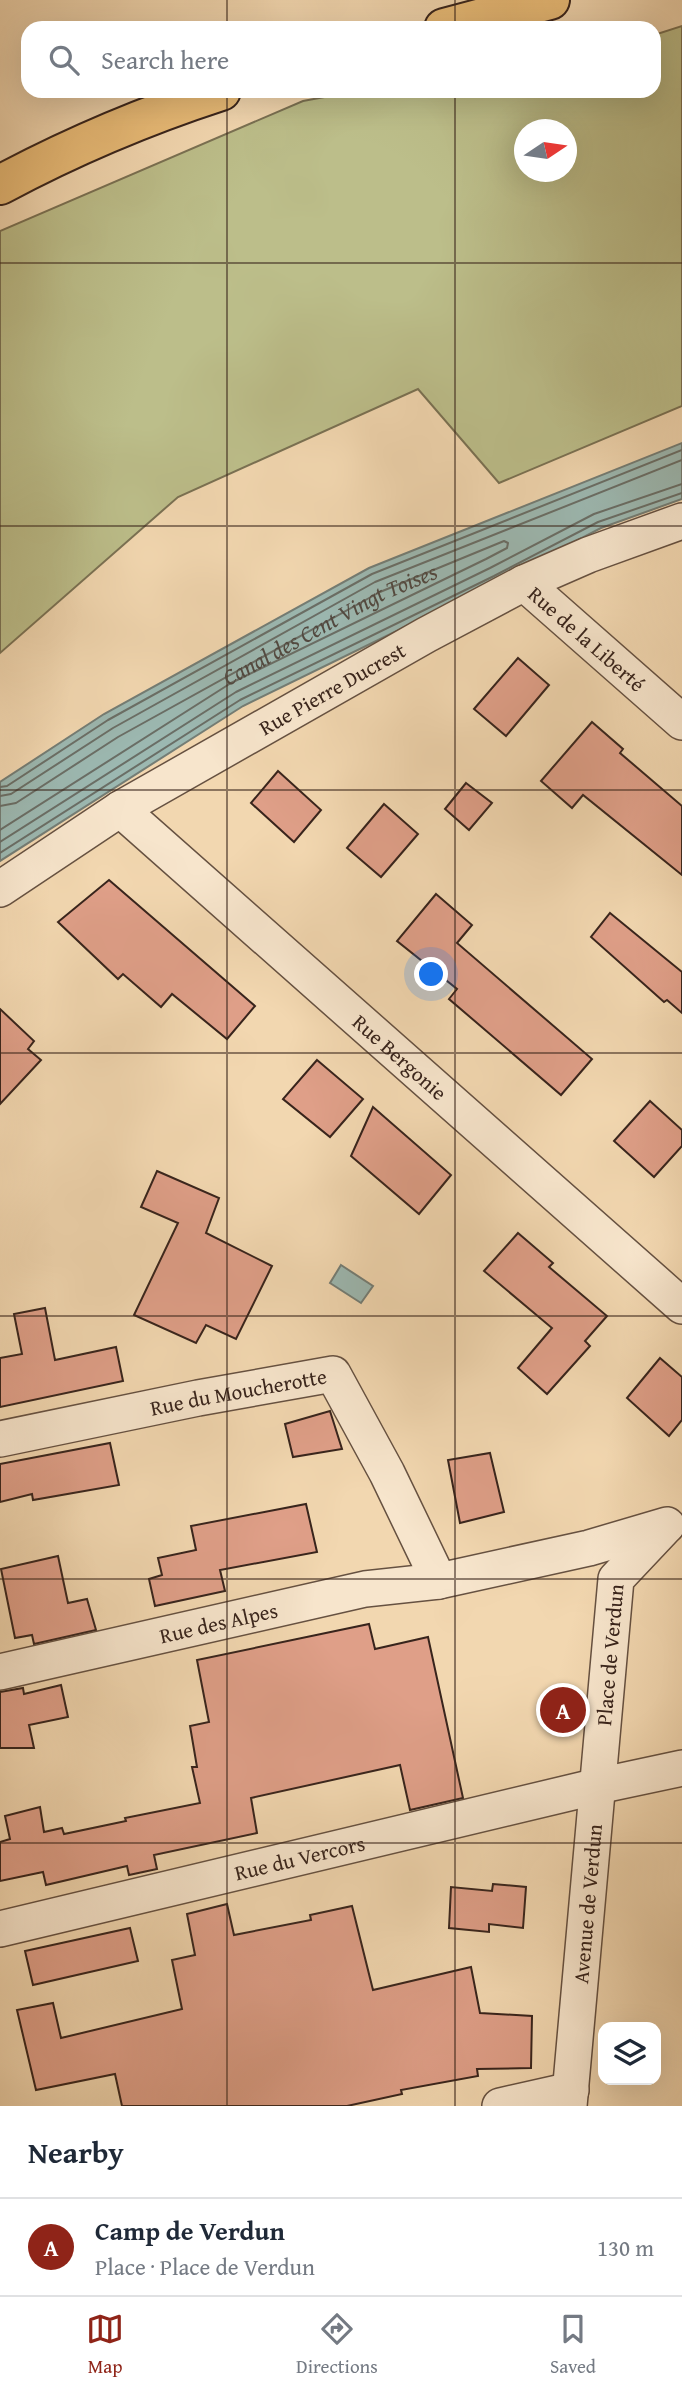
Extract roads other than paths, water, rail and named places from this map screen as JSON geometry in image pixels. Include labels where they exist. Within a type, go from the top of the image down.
[{"type":"highway","points":[[470,21],[550,0]]},
{"type":"highway","points":[[0,185],[55,156],[133,122],[201,98]]},
{"type":"street","name":"Rue Pierre Ducrest","points":[[0,889],[120,809],[414,642],[524,583],[588,555],[682,521]]},
{"type":"street","name":"Rue de la Liberté","points":[[524,583],[682,722]]},
{"type":"street","name":"Rue Bergonie","points":[[120,809],[682,1306]]},
{"type":"street","name":"Rue du Moucherotte","points":[[0,1440],[198,1398],[333,1374],[387,1473],[439,1581]]},
{"type":"street","name":"Place de Verdun","points":[[439,1581],[589,1548],[674,1516]]},
{"type":"street","name":"Place de Verdun","points":[[598,1786],[616,1579],[674,1516]]},
{"type":"street","name":"Rue des Alpes","points":[[0,1672],[365,1589],[439,1581]]},
{"type":"street","name":"Rue du Vercors","points":[[0,1929],[682,1768]]},
{"type":"street","name":"Avenue de Verdun","points":[[570,2098],[598,1786]]},
{"type":"street","points":[[500,2106],[570,2098]]},
{"type":"water","name":"Canal des Cent Vingt Toises","points":[[682,443],[682,499],[601,528],[243,706],[0,861],[0,782],[104,714],[369,568]]},
{"type":"water","points":[[341,1265],[373,1286],[361,1303],[330,1283]]},
{"type":"place","name":"Camp de Verdun","points":[[563,1710]]}]
